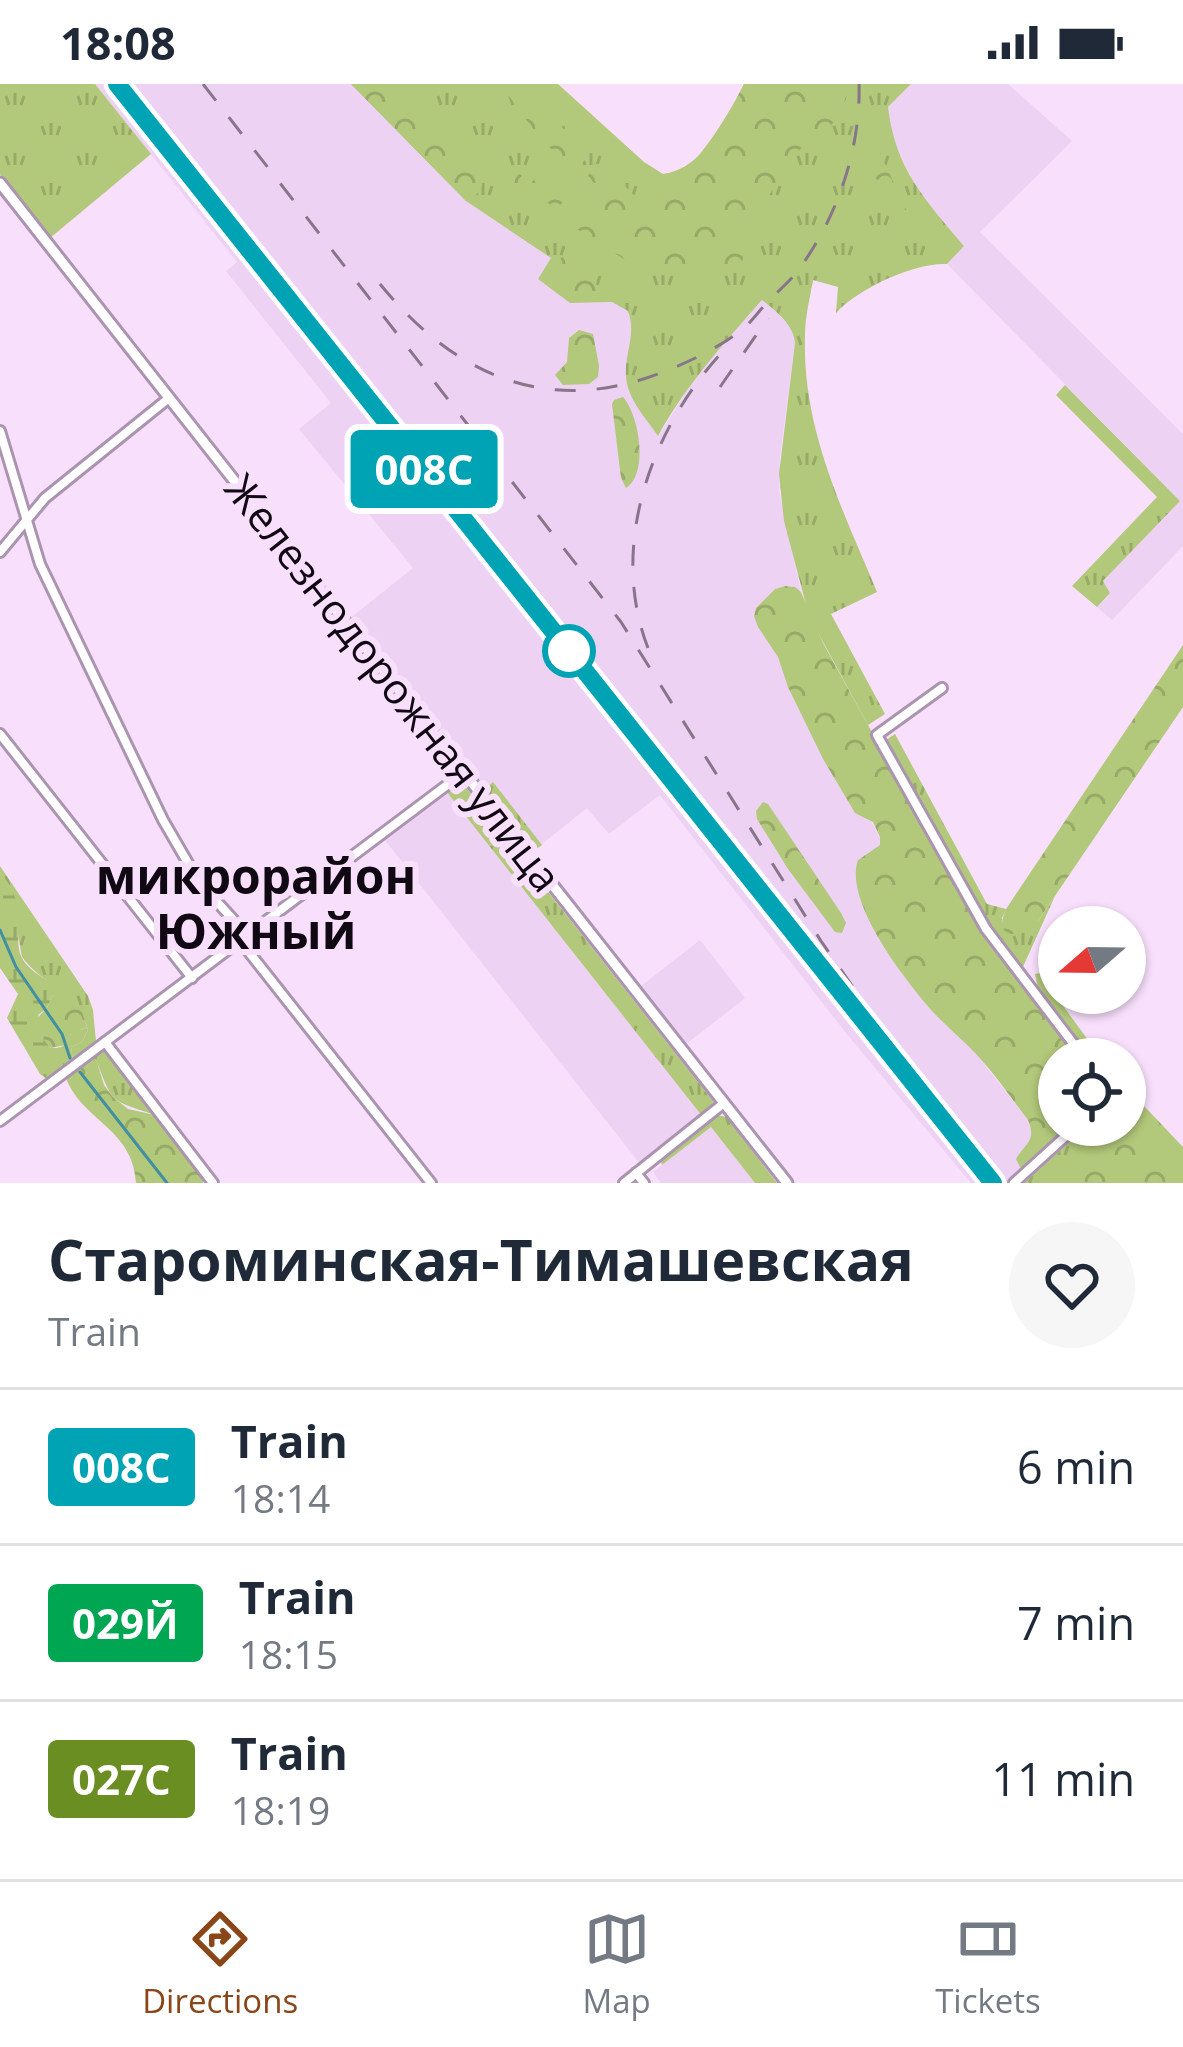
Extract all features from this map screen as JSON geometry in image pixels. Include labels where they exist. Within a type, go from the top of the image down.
[{"type":"main road","name":"Железнодорожная улица","points":[[0,183],[787,1183]]},
{"type":"street","points":[[0,552],[26,518],[68,478],[169,398]]},
{"type":"street","points":[[0,430],[32,543],[180,853],[431,1183]]},
{"type":"street","points":[[942,688],[878,735],[986,929],[1069,1038]]},
{"type":"street","points":[[0,734],[192,978]]},
{"type":"street","points":[[0,1121],[464,773]]},
{"type":"street","points":[[105,1042],[213,1183]]},
{"type":"street","points":[[624,1183],[724,1103]]},
{"type":"street","points":[[1014,1183],[1055,1146]]},
{"type":"street","points":[[636,1173],[644,1183]]},
{"type":"shaded area","points":[[95,84],[351,84],[466,201],[552,258],[539,278],[570,303],[612,302],[628,311],[633,325],[626,375],[659,435],[700,370],[763,299],[789,325],[795,343],[779,490],[801,592],[785,586],[775,589],[754,616],[778,657],[823,759],[855,813],[869,818],[880,837],[880,845],[862,857],[886,949],[922,998],[974,1051],[1028,1120],[1031,1143],[1019,1154],[1024,1168],[1006,1183],[971,1183],[846,1033],[660,795],[609,834],[587,808],[532,852],[349,619],[413,568],[299,429],[331,403],[226,271],[237,262]]},
{"type":"shaded area","points":[[911,84],[1008,84],[1072,141],[980,232],[1183,434],[1183,546],[1112,620],[1097,607],[1110,594],[1103,581],[1180,501],[947,264],[964,246],[918,191],[891,137],[888,107]]},
{"type":"shaded area","points":[[446,791],[702,1116],[641,1165],[384,839]]},
{"type":"shaded area","points":[[700,940],[745,998],[685,1045],[640,987]]},
{"type":"shaded area","points":[[711,1127],[755,1183],[661,1183],[653,1172]]},
{"type":"green space","points":[[0,84],[95,84],[151,154],[50,238],[0,174]]},
{"type":"green space","points":[[351,84],[558,84],[663,174],[678,170],[702,152],[744,84],[911,84],[888,107],[897,149],[925,199],[964,246],[947,264],[919,267],[887,279],[836,313],[838,287],[813,280],[805,328],[806,370],[817,435],[877,592],[831,614],[885,714],[868,725],[809,616],[784,521],[779,474],[795,343],[783,319],[762,300],[693,382],[658,436],[627,385],[628,311],[612,302],[570,303],[538,279],[551,258],[466,201]]},
{"type":"green space","points":[[351,84],[403,84],[436,122],[467,138],[479,153],[484,172],[474,196],[466,201]]},
{"type":"green space","points":[[744,84],[850,84],[834,122],[801,148],[753,219],[738,270],[667,276],[644,272],[577,229],[574,218],[583,208],[613,199],[610,191],[588,176],[595,164],[602,164],[637,198],[653,194],[700,154]]},
{"type":"green space","points":[[520,85],[581,145],[587,158],[578,167],[558,156],[531,126],[509,96],[508,87]]},
{"type":"green space","points":[[879,151],[909,216],[910,225],[901,232],[888,214],[885,185],[867,167],[867,156]]},
{"type":"green space","points":[[495,155],[530,182],[554,173],[567,174],[568,199],[557,207],[517,186],[490,159]]},
{"type":"green space","points":[[578,250],[589,251],[597,264],[596,292],[582,298],[565,293],[553,275],[561,258]]},
{"type":"green space","points":[[579,330],[593,334],[598,377],[589,384],[563,385],[555,375],[567,362],[569,338]]},
{"type":"green space","points":[[1065,385],[1180,501],[1103,581],[1110,593],[1097,607],[1072,586],[1157,497],[1056,395]]},
{"type":"green space","points":[[623,397],[639,444],[637,470],[626,488],[612,404]]},
{"type":"green space","points":[[795,587],[801,592],[823,643],[979,927],[1038,1006],[1038,1014],[1044,1014],[1062,1038],[1038,1038],[1038,1146],[1049,1146],[1024,1168],[1016,1159],[1031,1137],[1028,1120],[983,1062],[909,983],[869,919],[856,877],[858,860],[880,845],[880,837],[873,822],[855,813],[823,759],[778,657],[758,627],[756,608],[775,589]]},
{"type":"green space","points":[[1183,645],[1183,707],[1048,906],[1038,906],[1038,921],[1023,932],[1010,934],[1003,926],[1006,909]]},
{"type":"green space","points":[[895,734],[987,904],[1006,909],[1004,928],[1038,921],[1038,934],[1022,969],[989,922],[886,740]]},
{"type":"green space","points":[[460,780],[713,1101],[702,1116],[446,791]]},
{"type":"green space","points":[[493,782],[542,845],[532,852],[483,790]]},
{"type":"green space","points":[[763,802],[841,913],[846,923],[842,933],[835,932],[788,869],[757,819],[756,811]]},
{"type":"green space","points":[[0,866],[88,996],[96,1042],[73,1061],[71,1047],[82,1042],[88,1030],[83,1016],[22,957],[9,885]]},
{"type":"green space","points":[[0,872],[18,907],[22,958],[66,993],[52,996],[38,1015],[44,1040],[57,1048],[75,1031],[88,1030],[82,1042],[71,1047],[73,1061],[47,1079],[7,1018],[18,994],[0,968]]},
{"type":"green space","points":[[59,993],[66,993],[80,1006],[87,1027],[71,1034],[65,1045],[51,1048],[37,1018]]},
{"type":"green space","points":[[1057,1014],[1069,1014],[1087,1038],[1076,1038]]},
{"type":"green space","points":[[104,1049],[155,1115],[115,1099],[96,1060],[91,1059]]},
{"type":"green space","points":[[96,1059],[113,1097],[128,1109],[155,1115],[203,1183],[136,1183],[126,1149],[83,1105],[66,1078]]},
{"type":"green space","points":[[1146,1108],[1183,1147],[1183,1183],[1024,1183],[1065,1146],[1146,1146]]},
{"type":"green space","points":[[717,1115],[726,1117],[777,1183],[755,1183],[711,1127],[662,1165],[660,1159]]},
{"type":"green space","points":[[1146,1133],[1183,1170],[1183,1183],[1082,1183],[1099,1149],[1096,1146],[1146,1146]]},
{"type":"waterway","points":[[0,930],[16,967],[62,1034],[70,1058]]},
{"type":"waterway","points":[[80,1072],[167,1183]]},
{"type":"railway","points":[[108,84],[985,1183]]},
{"type":"railway","points":[[203,84],[621,622],[821,941],[885,1033]]},
{"type":"railway","points":[[380,284],[442,345],[511,381],[588,390],[630,383],[673,368],[745,327],[810,253],[843,184],[856,134],[859,84]]},
{"type":"railway","points":[[720,387],[768,318]]},
{"type":"railway","points":[[648,648],[633,569],[644,489],[676,415],[724,350]]},
{"type":"train","name":"008С","points":[[117,84],[993,1183]]},
{"type":"district","name":"микрорайон Южный","points":[[256,904]]}]
